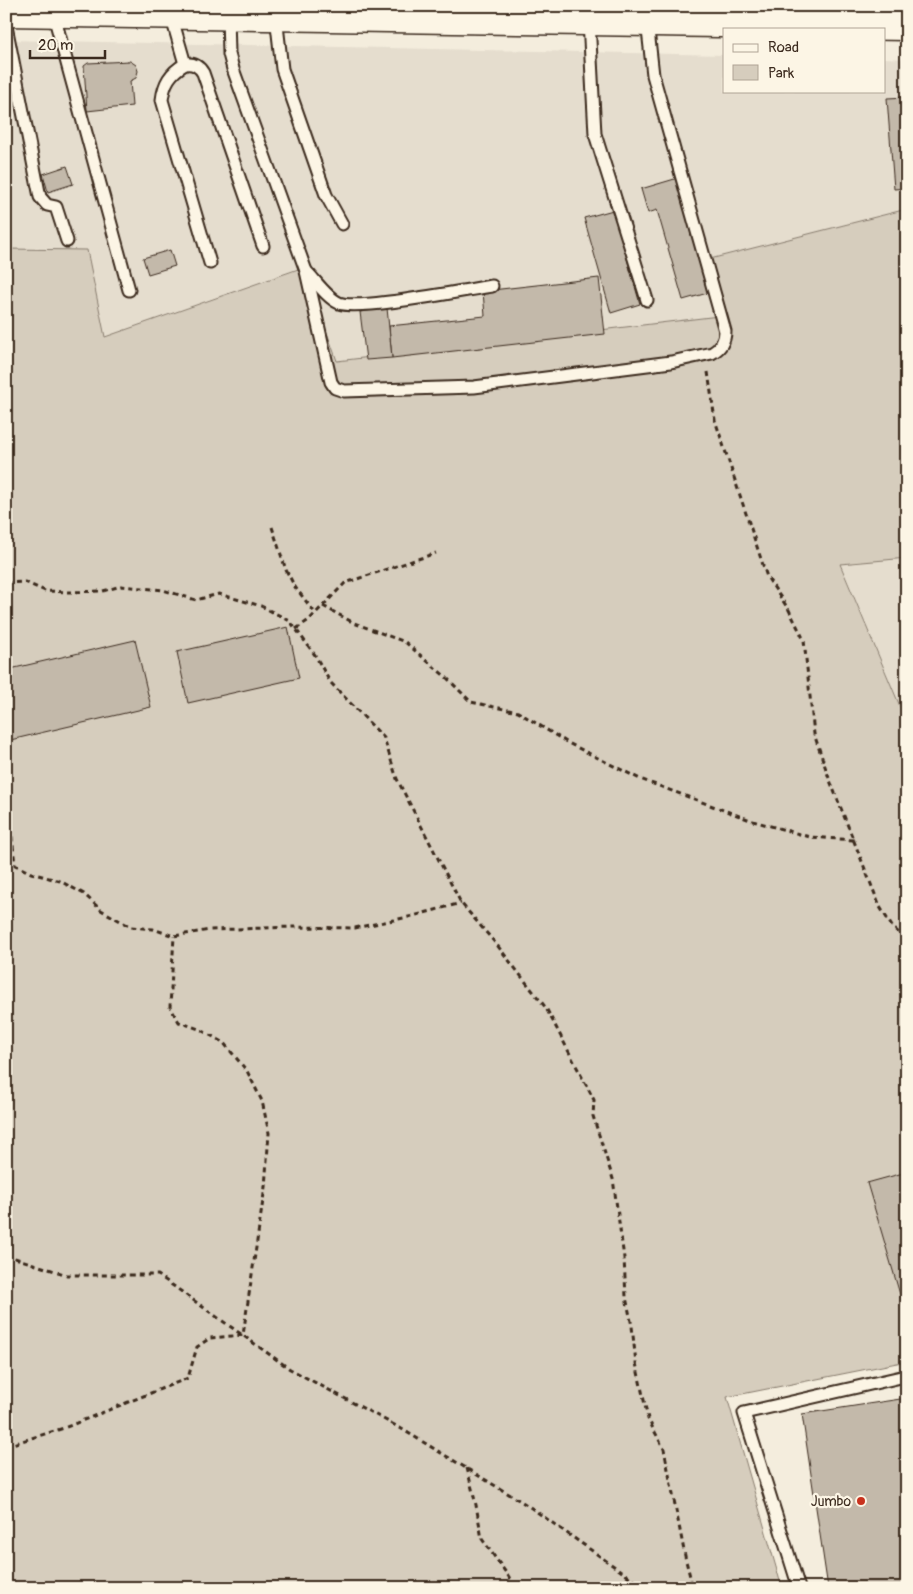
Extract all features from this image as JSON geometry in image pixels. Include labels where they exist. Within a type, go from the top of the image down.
[{"type":"main road","points":[[6,12],[907,26]]},
{"type":"lane","points":[[53,12],[129,290]]},
{"type":"lane","points":[[171,14],[185,64]]},
{"type":"lane","points":[[228,15],[229,54],[233,69],[306,271],[330,382],[339,390],[474,387],[671,362],[706,354],[718,349],[725,338],[725,331],[653,74],[647,22]]},
{"type":"lane","points":[[276,16],[282,69],[326,195],[342,224]]},
{"type":"lane","points":[[589,21],[595,134],[647,300]]},
{"type":"lane","points":[[6,26],[40,197],[46,205],[56,207],[67,241]]},
{"type":"lane","points":[[210,263],[162,100],[168,78],[185,64],[190,63],[198,66],[203,74],[263,246]]},
{"type":"lane","points":[[306,271],[330,297],[345,305],[382,302],[492,286]]},
{"type":"lane","points":[[799,1588],[744,1413],[901,1377],[907,1378]]},
{"type":"path","points":[[706,354],[715,420],[767,577],[789,610],[804,640],[814,734],[880,907],[893,928],[907,939]]},
{"type":"path","points":[[272,527],[286,570],[296,588],[316,614]]},
{"type":"path","points":[[296,629],[316,614],[345,583],[436,554]]},
{"type":"path","points":[[6,583],[24,582],[45,591],[70,592],[103,591],[121,586],[163,590],[196,600],[219,594],[261,606],[290,621],[315,656],[330,682],[384,738],[397,779],[461,903],[497,945],[546,1008],[594,1100],[593,1116],[613,1179],[624,1258],[626,1297],[632,1326],[636,1363],[648,1419],[664,1449],[693,1588]]},
{"type":"path","points":[[323,606],[354,623],[405,642],[448,678],[470,702],[518,712],[568,742],[640,779],[753,820],[810,837],[854,840]]},
{"type":"path","points":[[6,830],[12,836],[15,866],[31,873],[60,881],[84,894],[101,910],[131,927],[153,929],[174,936],[210,930],[292,927],[355,928],[413,916],[461,903]]},
{"type":"path","points":[[174,936],[170,1006],[179,1022],[199,1029],[223,1042],[247,1071],[262,1100],[269,1133],[265,1187],[243,1335]]},
{"type":"path","points":[[6,1255],[67,1275],[158,1275],[290,1369],[400,1428],[527,1505],[645,1588]]},
{"type":"path","points":[[6,1446],[64,1428],[188,1378],[197,1347],[210,1338],[243,1335]]},
{"type":"path","points":[[467,1468],[482,1539],[509,1577],[513,1588]]},
{"type":"shaded area","points":[[6,40],[723,55],[723,92],[886,92],[886,58],[907,59],[907,209],[706,260],[719,316],[337,361],[303,267],[104,337],[87,251],[6,249]]},
{"type":"shaded area","points":[[907,558],[907,723],[840,563]]},
{"type":"green space","points":[[907,209],[907,558],[840,564],[907,723],[907,1361],[727,1397],[782,1588],[6,1588],[6,249],[87,250],[105,337],[304,267],[337,361],[719,316],[706,260]]},
{"type":"building","points":[[130,61],[136,65],[138,71],[136,78],[130,81],[132,106],[87,111],[84,66],[88,63]]},
{"type":"building","points":[[907,97],[907,188],[894,189],[887,98]]},
{"type":"building","points":[[67,166],[73,184],[48,192],[43,174]]},
{"type":"building","points":[[678,178],[711,292],[683,300],[657,210],[648,213],[641,189]]},
{"type":"building","points":[[613,210],[640,304],[611,313],[584,218]]},
{"type":"building","points":[[170,250],[175,266],[148,274],[143,258]]},
{"type":"building","points":[[599,278],[605,334],[392,358],[389,326],[485,316],[483,291]]},
{"type":"building","points":[[387,308],[392,358],[366,360],[360,312]]},
{"type":"building","points":[[288,627],[299,678],[188,703],[177,652]]},
{"type":"building","points":[[135,640],[151,707],[6,741],[6,670]]},
{"type":"building","points":[[907,1172],[907,1318],[867,1183]]},
{"type":"building","name":"Jumbo","points":[[907,1398],[907,1588],[828,1588],[802,1414]]},
{"type":"place","name":"Jumbo","points":[[861,1501]]}]
